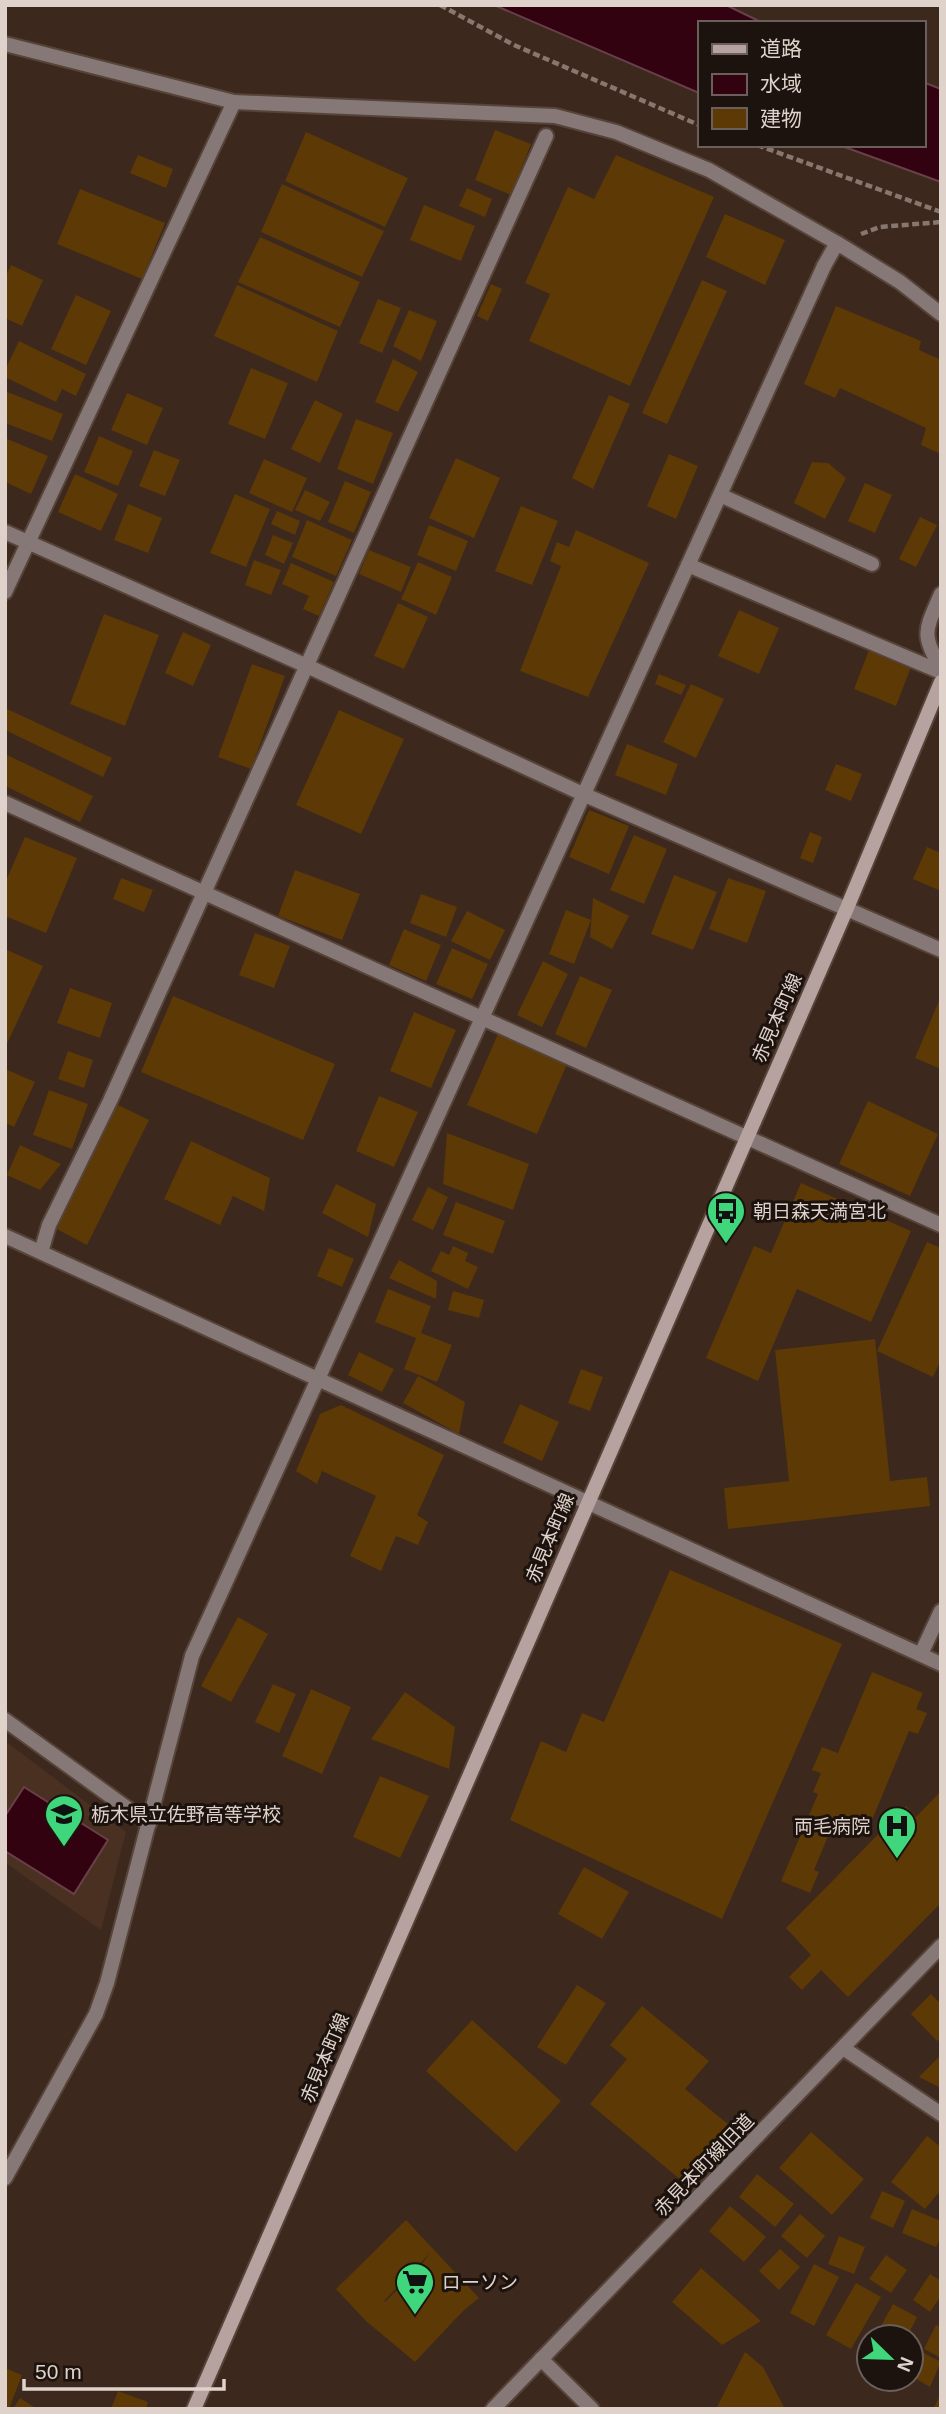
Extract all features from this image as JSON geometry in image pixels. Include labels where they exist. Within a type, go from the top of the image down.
[{"type":"main road","name":"赤見本町線","points":[[194,2409],[847,908],[941,682]]},
{"type":"street","points":[[5,44],[234,103],[555,116],[615,132],[709,170],[900,282],[941,314]]},
{"type":"street","points":[[5,592],[234,103]]},
{"type":"street","points":[[41,1252],[49,1226],[110,1101],[555,116]]},
{"type":"street","points":[[5,2178],[96,2014],[192,1656],[824,266],[837,243]]},
{"type":"street","points":[[720,495],[872,564]]},
{"type":"street","points":[[5,532],[307,666],[584,795],[941,950]]},
{"type":"street","points":[[688,565],[941,670]]},
{"type":"street","points":[[941,594],[928,625],[927,645],[941,670]]},
{"type":"street","points":[[5,803],[941,1225]]},
{"type":"street","points":[[5,1236],[941,1664]]},
{"type":"street","points":[[921,1654],[941,1611]]},
{"type":"street","points":[[5,1720],[149,1824]]},
{"type":"street","name":"赤見本町線旧道","points":[[493,2409],[941,1946]]},
{"type":"street","points":[[843,2048],[941,2114]]},
{"type":"street","points":[[541,2359],[592,2409]]},
{"type":"path","points":[[440,5],[514,45],[698,125]]},
{"type":"path","points":[[762,147],[941,212]]},
{"type":"path","points":[[837,243],[880,228],[941,222]]},
{"type":"shaded area","name":"栃木県立佐野高等学校","points":[[5,1741],[126,1832],[101,1930],[7,1864],[5,1867]]},
{"type":"water","points":[[494,5],[726,5],[759,21],[698,21],[698,93]]},
{"type":"water","points":[[925,83],[941,89],[941,182],[845,147],[925,147]]},
{"type":"water","points":[[24,1787],[108,1840],[74,1894],[5,1851],[5,1816]]},
{"type":"building","points":[[495,130],[531,144],[511,195],[475,180]]},
{"type":"building","points":[[306,132],[408,178],[385,227],[285,181]]},
{"type":"building","points":[[138,155],[173,169],[166,188],[130,173]]},
{"type":"building","points":[[616,155],[714,197],[630,386],[529,341],[550,294],[525,283],[568,187],[594,199]]},
{"type":"building","points":[[282,184],[384,231],[362,277],[261,232]]},
{"type":"building","points":[[467,188],[492,199],[485,217],[459,206]]},
{"type":"building","points":[[80,189],[165,223],[142,279],[57,244]]},
{"type":"building","points":[[424,205],[475,226],[461,261],[410,240]]},
{"type":"building","points":[[725,214],[785,240],[765,285],[706,257]]},
{"type":"building","points":[[260,237],[360,282],[340,327],[238,282]]},
{"type":"building","points":[[11,265],[43,280],[22,326],[5,318],[5,278]]},
{"type":"building","points":[[702,280],[727,291],[667,424],[642,413]]},
{"type":"building","points":[[491,284],[502,289],[488,321],[477,316]]},
{"type":"building","points":[[237,285],[338,331],[317,382],[214,336]]},
{"type":"building","points":[[76,295],[111,311],[86,365],[51,349]]},
{"type":"building","points":[[378,299],[401,308],[382,353],[359,343]]},
{"type":"building","points":[[836,306],[921,341],[919,350],[941,360],[941,454],[921,445],[926,428],[840,388],[835,398],[804,384]]},
{"type":"building","points":[[409,310],[437,321],[421,361],[393,346]]},
{"type":"building","points":[[19,341],[86,374],[76,396],[62,389],[56,402],[5,377],[5,370]]},
{"type":"building","points":[[393,359],[418,372],[398,412],[375,402]]},
{"type":"building","points":[[251,368],[288,383],[265,439],[228,424]]},
{"type":"building","points":[[5,391],[63,414],[52,441],[5,423]]},
{"type":"building","points":[[127,393],[163,408],[147,445],[111,430]]},
{"type":"building","points":[[609,395],[630,404],[593,489],[572,478]]},
{"type":"building","points":[[315,400],[343,414],[320,463],[291,449]]},
{"type":"building","points":[[356,419],[393,433],[373,484],[337,469]]},
{"type":"building","points":[[99,436],[133,451],[118,486],[84,472]]},
{"type":"building","points":[[5,438],[48,456],[31,494],[5,482]]},
{"type":"building","points":[[154,450],[180,460],[165,496],[139,486]]},
{"type":"building","points":[[669,454],[698,466],[676,519],[647,506]]},
{"type":"building","points":[[456,458],[500,478],[474,538],[429,518]]},
{"type":"building","points":[[264,459],[307,478],[292,512],[249,493]]},
{"type":"building","points":[[812,462],[828,463],[846,478],[825,519],[794,503]]},
{"type":"building","points":[[75,474],[118,494],[101,531],[58,512]]},
{"type":"building","points":[[345,481],[371,492],[354,533],[328,522]]},
{"type":"building","points":[[865,483],[892,495],[875,533],[848,521]]},
{"type":"building","points":[[305,490],[330,502],[320,521],[295,510]]},
{"type":"building","points":[[235,494],[270,509],[246,567],[210,553]]},
{"type":"building","points":[[128,504],[162,518],[148,553],[114,540]]},
{"type":"building","points":[[521,506],[558,521],[532,585],[495,571]]},
{"type":"building","points":[[277,511],[300,521],[295,535],[271,524]]},
{"type":"building","points":[[920,517],[937,525],[916,567],[899,559]]},
{"type":"building","points":[[307,520],[352,540],[336,576],[292,557]]},
{"type":"building","points":[[429,525],[468,541],[456,571],[417,555]]},
{"type":"building","points":[[576,530],[649,563],[588,697],[520,671],[561,566],[550,561],[557,542],[569,547]]},
{"type":"building","points":[[273,535],[293,543],[284,564],[265,555]]},
{"type":"building","points":[[369,550],[411,567],[401,592],[359,574]]},
{"type":"building","points":[[254,560],[281,570],[271,595],[245,585]]},
{"type":"building","points":[[418,562],[452,577],[436,615],[401,599]]},
{"type":"building","points":[[291,563],[334,582],[319,616],[303,609],[309,596],[282,584]]},
{"type":"building","points":[[398,603],[428,617],[404,669],[374,656]]},
{"type":"building","points":[[739,610],[779,628],[759,674],[718,656]]},
{"type":"building","points":[[104,614],[159,635],[125,726],[70,704]]},
{"type":"building","points":[[183,632],[211,645],[193,686],[165,673]]},
{"type":"building","points":[[869,650],[911,667],[896,706],[854,689]]},
{"type":"building","points":[[252,664],[285,676],[251,769],[218,757]]},
{"type":"building","points":[[659,674],[686,685],[681,695],[655,684]]},
{"type":"building","points":[[691,684],[724,699],[696,758],[663,742]]},
{"type":"building","points":[[5,708],[112,758],[103,777],[5,730]]},
{"type":"building","points":[[339,710],[404,739],[361,834],[296,805]]},
{"type":"building","points":[[627,744],[678,764],[666,795],[615,775]]},
{"type":"building","points":[[5,754],[93,796],[80,822],[5,786]]},
{"type":"building","points":[[836,764],[862,774],[851,801],[825,790]]},
{"type":"building","points":[[589,810],[629,826],[609,874],[569,857]]},
{"type":"building","points":[[810,832],[822,837],[813,863],[800,858]]},
{"type":"building","points":[[634,835],[667,849],[644,904],[610,890]]},
{"type":"building","points":[[25,837],[77,858],[46,933],[5,916],[5,883]]},
{"type":"building","points":[[927,847],[941,853],[941,891],[913,879]]},
{"type":"building","points":[[295,870],[360,894],[342,940],[278,916]]},
{"type":"building","points":[[674,875],[717,892],[693,950],[651,934]]},
{"type":"building","points":[[121,878],[153,890],[144,912],[113,899]]},
{"type":"building","points":[[728,878],[766,891],[747,943],[709,929]]},
{"type":"building","points":[[421,894],[457,907],[446,937],[410,923]]},
{"type":"building","points":[[593,898],[629,916],[612,949],[590,937]]},
{"type":"building","points":[[566,910],[591,920],[574,964],[549,954]]},
{"type":"building","points":[[467,911],[505,930],[490,960],[451,941]]},
{"type":"building","points":[[404,929],[441,945],[426,981],[389,965]]},
{"type":"building","points":[[255,933],[290,946],[274,988],[239,975]]},
{"type":"building","points":[[452,948],[488,964],[472,999],[436,984]]},
{"type":"building","points":[[5,949],[43,966],[5,1048]]},
{"type":"building","points":[[543,961],[568,974],[542,1027],[517,1015]]},
{"type":"building","points":[[580,976],[612,990],[586,1048],[555,1034]]},
{"type":"building","points":[[70,988],[112,1003],[100,1038],[57,1023]]},
{"type":"building","points":[[173,996],[335,1064],[303,1140],[141,1072]]},
{"type":"building","points":[[941,996],[941,1069],[915,1058]]},
{"type":"building","points":[[414,1012],[456,1030],[431,1088],[390,1071]]},
{"type":"building","points":[[501,1027],[570,1057],[537,1134],[467,1105]]},
{"type":"building","points":[[68,1051],[93,1060],[84,1088],[58,1079]]},
{"type":"building","points":[[5,1069],[35,1082],[14,1127],[5,1123]]},
{"type":"building","points":[[49,1090],[88,1104],[72,1149],[33,1135]]},
{"type":"building","points":[[379,1096],[418,1112],[394,1167],[356,1151]]},
{"type":"building","points":[[110,1101],[149,1120],[87,1245],[49,1225]]},
{"type":"building","points":[[868,1101],[938,1134],[910,1196],[839,1164]]},
{"type":"building","points":[[447,1133],[529,1164],[513,1210],[443,1184]]},
{"type":"building","points":[[191,1141],[270,1178],[264,1211],[233,1196],[220,1225],[164,1199]]},
{"type":"building","points":[[20,1145],[61,1164],[40,1190],[7,1175]]},
{"type":"building","points":[[801,1183],[911,1231],[871,1322],[797,1289],[758,1381],[706,1358],[754,1246],[771,1253]]},
{"type":"building","points":[[336,1184],[376,1204],[368,1237],[322,1213]]},
{"type":"building","points":[[428,1187],[448,1197],[433,1230],[412,1220]]},
{"type":"building","points":[[456,1202],[505,1221],[493,1254],[443,1235]]},
{"type":"building","points":[[927,1242],[941,1248],[941,1360],[933,1377],[877,1351]]},
{"type":"building","points":[[453,1246],[468,1253],[465,1261],[478,1267],[468,1289],[431,1271],[441,1251],[449,1255]]},
{"type":"building","points":[[329,1248],[354,1259],[342,1287],[317,1276]]},
{"type":"building","points":[[399,1260],[437,1281],[436,1299],[389,1278]]},
{"type":"building","points":[[388,1289],[431,1306],[421,1333],[452,1345],[437,1382],[404,1369],[416,1338],[375,1322]]},
{"type":"building","points":[[453,1291],[484,1300],[479,1318],[448,1310]]},
{"type":"building","points":[[875,1339],[890,1481],[927,1477],[930,1506],[728,1529],[724,1488],[789,1481],[775,1350]]},
{"type":"building","points":[[359,1352],[394,1369],[382,1392],[348,1375]]},
{"type":"building","points":[[581,1369],[603,1377],[590,1411],[568,1403]]},
{"type":"building","points":[[418,1376],[465,1402],[459,1434],[403,1403]]},
{"type":"building","points":[[520,1404],[559,1422],[542,1461],[503,1443]]},
{"type":"building","points":[[341,1405],[444,1455],[417,1515],[428,1522],[418,1545],[396,1536],[381,1571],[350,1556],[376,1496],[322,1471],[317,1484],[296,1471],[320,1414]]},
{"type":"building","points":[[670,1570],[842,1644],[722,1919],[510,1820],[541,1741],[566,1752],[582,1713],[604,1722]]},
{"type":"building","points":[[238,1617],[268,1634],[231,1702],[201,1686]]},
{"type":"building","points":[[872,1672],[923,1693],[916,1709],[927,1713],[918,1734],[909,1731],[872,1820],[865,1817],[861,1827],[836,1817],[814,1870],[819,1872],[810,1893],[781,1881],[818,1794],[813,1792],[821,1773],[812,1770],[822,1747],[838,1753]]},
{"type":"building","points":[[273,1684],[296,1694],[279,1733],[255,1722]]},
{"type":"building","points":[[311,1689],[351,1707],[322,1774],[282,1756]]},
{"type":"building","points":[[405,1692],[455,1727],[449,1769],[371,1739]]},
{"type":"building","points":[[380,1776],[429,1796],[400,1858],[353,1837]]},
{"type":"building","name":"両毛病院","points":[[941,1791],[941,1903],[848,1997],[821,1970],[802,1990],[789,1977],[811,1955],[786,1928],[906,1806],[916,1817]]},
{"type":"building","points":[[584,1867],[629,1892],[602,1939],[558,1914]]},
{"type":"building","points":[[577,1985],[606,2003],[566,2065],[537,2047]]},
{"type":"building","points":[[931,1994],[941,2004],[941,2037],[937,2041],[911,2014]]},
{"type":"building","points":[[642,2006],[709,2061],[685,2089],[728,2124],[682,2181],[590,2104],[627,2059],[610,2045]]},
{"type":"building","points":[[472,2020],[561,2101],[516,2152],[426,2071]]},
{"type":"building","points":[[941,2055],[941,2088],[919,2077]]},
{"type":"building","points":[[811,2132],[864,2179],[832,2215],[779,2168]]},
{"type":"building","points":[[927,2136],[941,2147],[941,2190],[925,2209],[891,2182]]},
{"type":"building","points":[[757,2174],[794,2204],[775,2227],[739,2197]]},
{"type":"building","points":[[882,2191],[905,2201],[893,2228],[870,2218]]},
{"type":"building","points":[[730,2206],[766,2237],[744,2262],[709,2231]]},
{"type":"building","points":[[912,2209],[941,2221],[941,2237],[936,2247],[902,2233]]},
{"type":"building","points":[[800,2214],[825,2236],[807,2258],[781,2236]]},
{"type":"building","points":[[406,2220],[479,2298],[463,2311],[415,2362],[366,2321],[336,2289]],"holes":[[[430,2253],[385,2302],[384,2301]]]},
{"type":"building","points":[[839,2236],[865,2247],[854,2274],[828,2264]]},
{"type":"building","points":[[780,2249],[800,2267],[779,2290],[759,2271]]},
{"type":"building","points":[[886,2255],[907,2270],[891,2293],[869,2279]]},
{"type":"building","points":[[814,2264],[839,2277],[814,2326],[790,2313]]},
{"type":"building","points":[[701,2268],[761,2321],[722,2345],[672,2302]]},
{"type":"building","points":[[930,2274],[941,2281],[941,2296],[930,2312],[913,2300]]},
{"type":"building","points":[[856,2283],[881,2297],[866,2323],[855,2323],[855,2342],[851,2349],[826,2335]]},
{"type":"building","points":[[893,2304],[917,2317],[914,2323],[883,2323]]},
{"type":"building","points":[[936,2325],[941,2327],[941,2358],[925,2347]]},
{"type":"building","points":[[745,2352],[763,2367],[785,2409],[716,2409]]},
{"type":"building","points":[[925,2354],[941,2362],[930,2387],[925,2384]]},
{"type":"building","points":[[5,2368],[22,2375],[9,2409],[5,2409]]},
{"type":"building","points":[[118,2391],[148,2402],[146,2409],[111,2409]]},
{"type":"building","points":[[941,2394],[941,2409],[933,2409]]},
{"type":"building","points":[[20,2398],[37,2409],[13,2409]]},
{"type":"place","name":"朝日森天満宮北","points":[[726,1245]]},
{"type":"place","name":"栃木県立佐野高等学校","points":[[64,1848]]},
{"type":"place","name":"両毛病院","points":[[897,1860]]},
{"type":"place","name":"ローソン","points":[[415,2316]]}]
